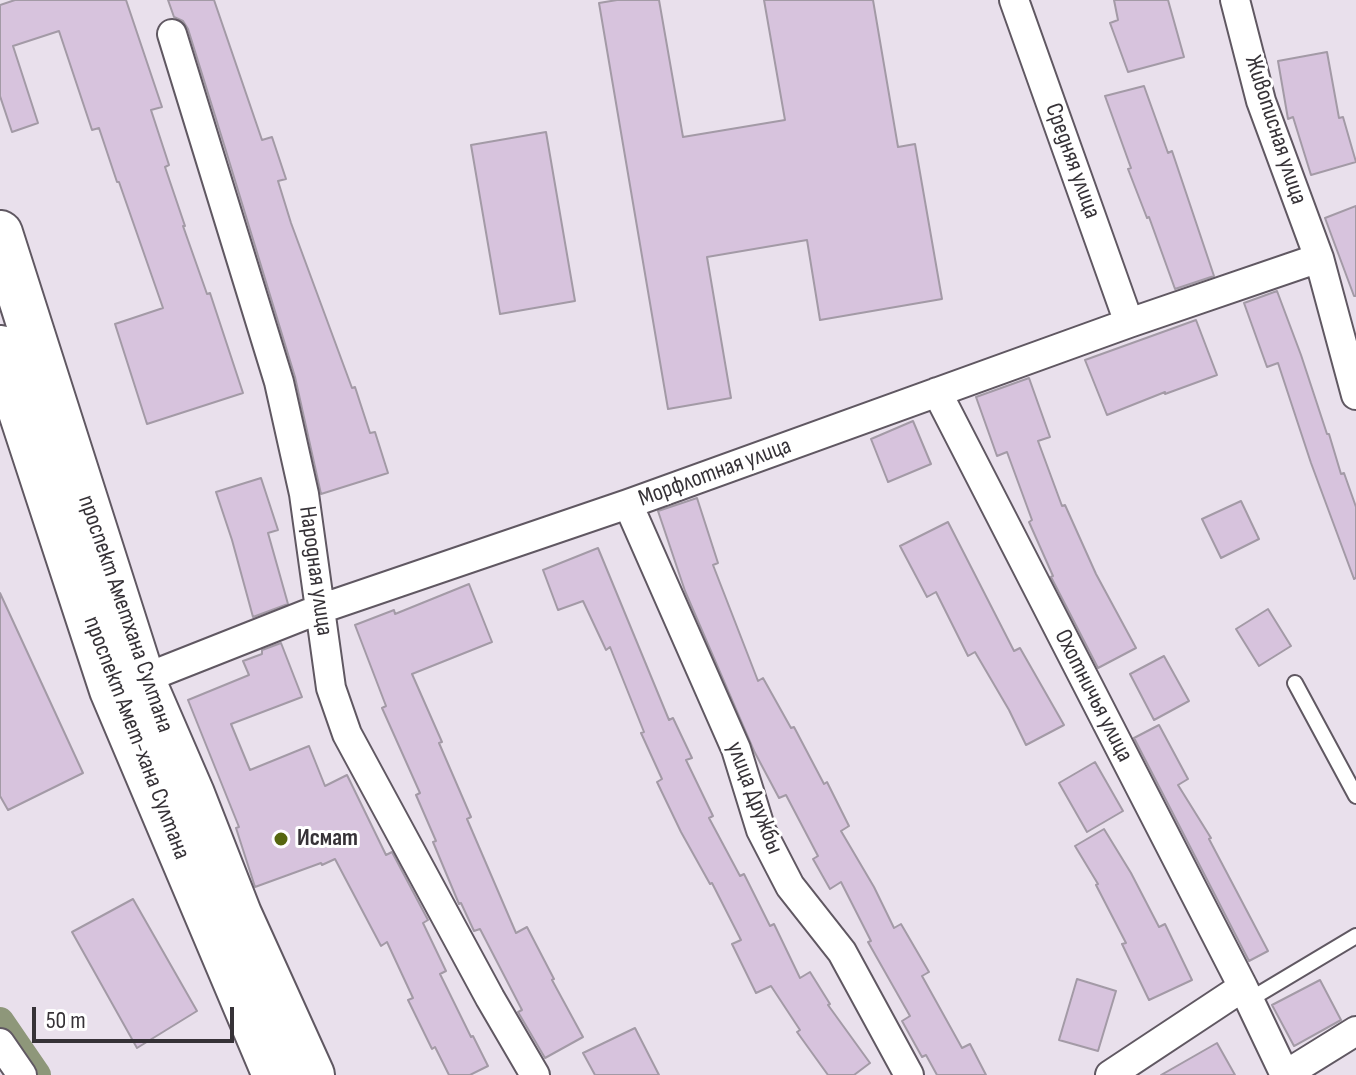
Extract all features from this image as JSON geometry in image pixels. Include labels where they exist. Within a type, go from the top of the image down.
[{"type":"main road","name":"проспект Аметхана Султана","points":[[0,233],[128,686],[192,794],[239,914],[312,1075]]},
{"type":"main road","name":"проспект Амет-хана Султана","points":[[0,348],[275,1075]]},
{"type":"street","name":"Средняя улица","points":[[1014,0],[1129,323]]},
{"type":"street","name":"Живописная улица","points":[[1235,0],[1261,101],[1319,258],[1356,395]]},
{"type":"street","name":"Народная улица","points":[[172,34],[279,382],[304,494],[331,688],[347,734],[535,1075]]},
{"type":"street","name":"Морфлотная улица","points":[[128,686],[320,609],[628,504],[1129,323],[1319,258]]},
{"type":"street","name":"Охотничья улица","points":[[937,392],[1246,993],[1285,1075]]},
{"type":"street","name":"улица Дружбы","points":[[628,504],[736,749],[761,830],[790,886],[842,952],[909,1075]]},
{"type":"street","points":[[1110,1075],[1246,993]]},
{"type":"street","points":[[1285,1075],[1356,1031]]},
{"type":"street","points":[[0,1043],[22,1075]]},
{"type":"lane","points":[[1295,683],[1356,796]]},
{"type":"lane","points":[[1246,993],[1356,936]]},
{"type":"building","points":[[15,0],[126,0],[162,107],[151,110],[169,165],[165,167],[243,393],[147,424],[115,324],[163,308],[99,128],[92,130],[59,31],[13,46],[38,123],[12,132],[0,96],[0,5]]},
{"type":"building","points":[[168,0],[214,0],[262,140],[272,137],[286,179],[278,181],[291,223],[352,388],[355,387],[370,433],[375,432],[388,473],[321,494],[295,377],[226,151],[188,29],[183,21],[174,17]]},
{"type":"building","points":[[659,0],[683,137],[785,120],[764,0],[873,0],[898,147],[915,144],[942,299],[820,320],[807,240],[707,257],[731,398],[668,409],[599,3]]},
{"type":"building","points":[[1114,0],[1168,0],[1184,57],[1128,72],[1110,23],[1118,20]]},
{"type":"building","points":[[1327,52],[1339,118],[1343,117],[1356,162],[1311,175],[1293,117],[1288,119],[1278,61]]},
{"type":"building","points":[[1144,86],[1168,153],[1172,151],[1214,276],[1175,289],[1128,169],[1131,168],[1105,96]]},
{"type":"building","points":[[546,132],[575,301],[500,314],[471,145]]},
{"type":"building","points":[[1356,206],[1356,296],[1354,296],[1325,218]]},
{"type":"building","points":[[1277,291],[1341,474],[1344,473],[1356,507],[1354,579],[1278,363],[1267,367],[1244,303]]},
{"type":"building","points":[[1196,320],[1217,375],[1107,415],[1085,360]]},
{"type":"building","points":[[1029,378],[1050,437],[1038,441],[1062,506],[1065,505],[1096,574],[1136,648],[1098,668],[1051,577],[1029,522],[1032,520],[1007,452],[997,456],[976,397]]},
{"type":"building","points":[[913,421],[931,464],[888,482],[871,439]]},
{"type":"building","points":[[261,478],[278,530],[268,533],[288,604],[253,617],[216,492]]},
{"type":"building","points":[[697,498],[718,563],[713,565],[758,681],[763,678],[791,728],[794,727],[824,784],[827,782],[849,826],[841,831],[894,928],[901,924],[929,972],[922,976],[962,1048],[970,1044],[986,1075],[937,1075],[926,1055],[922,1057],[902,1021],[910,1016],[868,942],[871,941],[841,882],[830,889],[813,859],[818,856],[786,795],[779,798],[754,751],[685,591],[658,511]]},
{"type":"building","points":[[1241,501],[1259,539],[1221,558],[1202,519]]},
{"type":"building","points":[[948,522],[1014,651],[1020,648],[1064,725],[1026,745],[975,652],[968,656],[936,592],[927,597],[900,546]]},
{"type":"building","points":[[598,548],[669,720],[673,718],[692,758],[686,760],[713,816],[709,818],[740,876],[744,874],[770,926],[774,924],[800,978],[810,972],[828,1005],[870,1063],[854,1075],[828,1075],[797,1032],[800,1030],[771,986],[756,993],[732,944],[741,940],[657,782],[662,779],[641,733],[644,732],[610,647],[606,650],[583,601],[558,610],[543,570]]},
{"type":"building","points":[[469,584],[492,642],[412,674],[471,817],[467,819],[516,933],[527,927],[583,1037],[545,1058],[518,1012],[522,1010],[480,929],[474,931],[459,904],[416,795],[420,793],[382,708],[386,706],[355,625],[394,610],[395,614]]},
{"type":"building","points":[[0,593],[83,773],[8,810],[0,796]]},
{"type":"building","points":[[1268,609],[1291,646],[1259,666],[1236,629]]},
{"type":"building","points":[[281,643],[302,697],[231,724],[250,770],[309,746],[325,786],[347,775],[386,855],[392,852],[428,920],[423,923],[446,971],[440,974],[488,1066],[470,1075],[449,1075],[435,1047],[432,1049],[408,1000],[413,998],[387,942],[381,946],[335,859],[255,887],[236,828],[239,827],[188,700],[249,675],[243,661]]},
{"type":"building","points":[[1164,656],[1189,701],[1154,720],[1130,674]]},
{"type":"building","points":[[1159,725],[1188,779],[1178,785],[1211,838],[1268,951],[1249,961],[1134,738]]},
{"type":"building","points":[[1095,762],[1123,811],[1087,832],[1059,783]]},
{"type":"building","points":[[1104,829],[1159,927],[1165,924],[1192,980],[1149,1000],[1098,884],[1075,846]]},
{"type":"building","points":[[133,899],[197,1011],[137,1048],[72,932]]},
{"type":"building","points":[[1077,979],[1116,991],[1098,1051],[1059,1040]]},
{"type":"building","points":[[1320,980],[1341,1020],[1294,1046],[1272,1005]]},
{"type":"building","points":[[635,1028],[659,1075],[595,1075],[583,1053]]},
{"type":"building","points":[[1217,1043],[1235,1075],[1161,1075]]},
{"type":"waterway","points":[[0,1021],[37,1075]]},
{"type":"place","name":"Исмат","points":[[281,839]]}]
